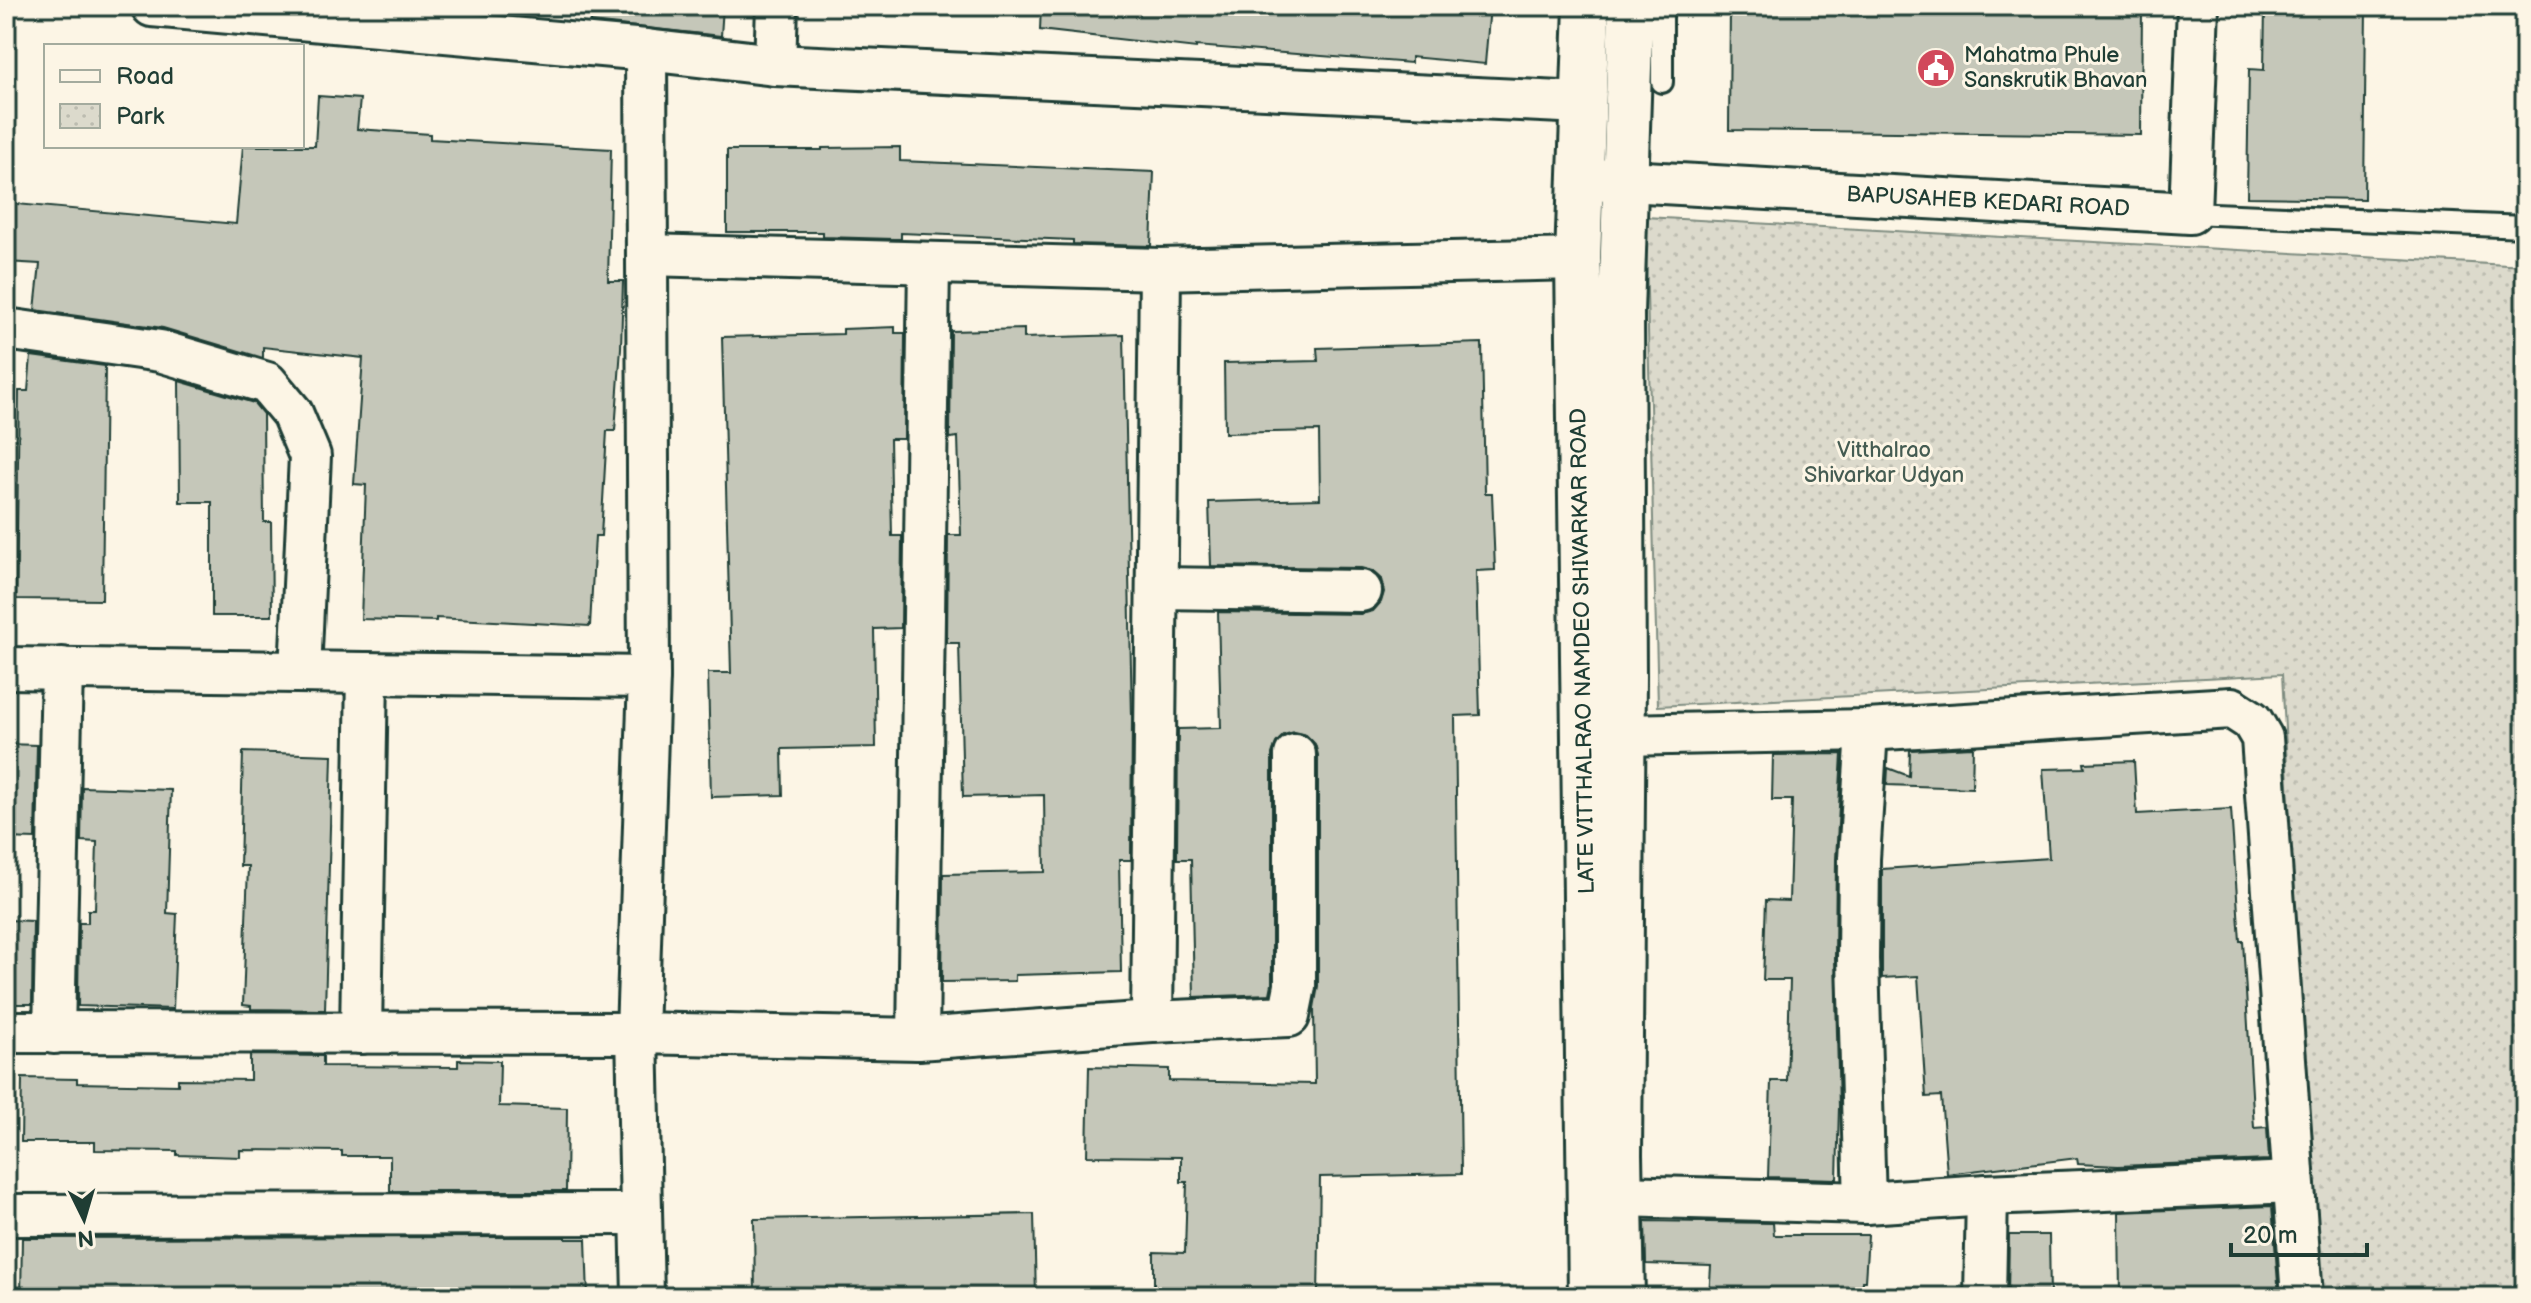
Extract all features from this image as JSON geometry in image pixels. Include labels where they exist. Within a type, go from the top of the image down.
[{"type":"main road","name":"LATE VITTHALRAO NAMDEO SHIVARKAR ROAD","points":[[1587,6],[1578,259],[1591,1297]]},
{"type":"main road","name":"LATE VITTHALRAO NAMDEO SHIVARKAR ROAD","points":[[1622,1297],[1621,313],[1631,6]]},
{"type":"street","points":[[152,6],[646,50],[775,65],[1583,103]]},
{"type":"street","points":[[775,65],[777,6]]},
{"type":"street","points":[[2190,213],[2198,6]]},
{"type":"street","points":[[643,1297],[637,1033],[649,677],[646,50]]},
{"type":"street","name":"BAPUSAHEB KEDARI ROAD","points":[[1580,178],[2190,213]]},
{"type":"street","points":[[647,255],[1160,269],[1578,259]]},
{"type":"street","points":[[918,1039],[929,263]]},
{"type":"street","points":[[1152,1022],[1160,269]]},
{"type":"street","points":[[6,329],[160,351],[267,383],[292,413],[310,456],[300,672]]},
{"type":"street","points":[[1157,588],[1361,591]]},
{"type":"street","points":[[6,668],[649,677]]},
{"type":"street","points":[[54,1033],[62,668]]},
{"type":"street","points":[[361,1033],[367,673]]},
{"type":"street","points":[[1622,735],[1867,730],[2232,708],[2252,721],[2262,738],[2302,1297]]},
{"type":"street","points":[[1865,1203],[1858,945],[1859,859],[1867,730]]},
{"type":"street","points":[[6,1032],[637,1033],[918,1039],[1152,1022],[1289,1016],[1295,986],[1295,755]]},
{"type":"street","points":[[1620,1196],[1865,1203],[2293,1182]]},
{"type":"street","points":[[1985,1297],[1987,1195]]},
{"type":"street","points":[[6,1215],[641,1214]]},
{"type":"lane","points":[[1662,6],[1662,82]]},
{"type":"lane","points":[[2190,213],[2525,227]]},
{"type":"green space","name":"Vitthalrao Shivarkar Udyan","points":[[1645,217],[2525,266],[2525,1297],[2316,1297],[2282,674],[1658,706]]},
{"type":"building","points":[[592,6],[723,6],[721,36],[591,22]]},
{"type":"building","points":[[1041,6],[1490,6],[1485,64],[1411,57],[1411,63],[1196,48],[1040,30]]},
{"type":"building","name":"Mahatma Phule Sanskrutik Bhavan","points":[[1730,6],[2142,6],[2141,135],[1729,130]]},
{"type":"building","points":[[2265,6],[2366,6],[2364,199],[2247,197],[2249,69],[2264,70]]},
{"type":"building","points":[[318,96],[360,99],[357,129],[430,134],[430,139],[611,149],[608,281],[623,281],[621,348],[615,431],[607,431],[601,536],[595,536],[590,626],[436,618],[436,621],[361,619],[366,485],[354,484],[363,358],[263,347],[263,358],[163,328],[35,310],[40,264],[6,262],[6,203],[236,224],[243,148],[315,146]]},
{"type":"building","points":[[900,147],[900,161],[1154,172],[1151,246],[901,233],[901,239],[894,239],[823,237],[823,232],[727,232],[727,150]]},
{"type":"building","points":[[895,327],[895,333],[905,333],[904,439],[890,439],[892,536],[902,536],[901,628],[874,629],[876,747],[782,749],[783,795],[711,797],[708,673],[731,673],[722,337],[843,334],[843,329]]},
{"type":"building","points":[[1024,329],[1024,338],[1124,335],[1132,717],[1131,860],[1119,860],[1121,972],[1015,975],[1015,981],[942,982],[943,874],[1045,872],[1044,795],[963,797],[959,643],[947,643],[948,535],[961,535],[958,437],[950,438],[951,331]]},
{"type":"building","points":[[1482,343],[1485,493],[1492,493],[1495,570],[1476,571],[1480,715],[1455,716],[1461,1174],[1320,1177],[1318,1297],[1154,1297],[1154,1252],[1185,1253],[1187,1182],[1181,1182],[1181,1157],[1087,1156],[1089,1067],[1169,1069],[1169,1081],[1315,1084],[1318,755],[1315,744],[1306,735],[1294,732],[1284,735],[1276,743],[1272,754],[1270,994],[1194,997],[1191,859],[1177,859],[1178,729],[1221,728],[1218,612],[1361,614],[1373,611],[1381,602],[1384,592],[1381,579],[1372,571],[1361,568],[1211,566],[1209,502],[1320,499],[1319,431],[1225,433],[1224,363],[1318,361],[1317,348]]},
{"type":"building","points":[[31,356],[105,366],[102,600],[16,599],[19,391],[28,391]]},
{"type":"building","points":[[179,381],[254,403],[263,414],[264,522],[271,522],[272,616],[212,616],[212,502],[180,502]]},
{"type":"building","points":[[6,744],[37,745],[35,839],[6,838]]},
{"type":"building","points":[[1973,747],[1972,788],[1887,785],[1888,768],[1909,776],[1910,750]]},
{"type":"building","points":[[243,752],[332,755],[325,1010],[251,1009],[251,1006],[243,1005],[248,866],[240,866]]},
{"type":"building","points":[[1842,754],[1836,859],[1837,1179],[1768,1177],[1771,1081],[1787,1081],[1790,980],[1763,980],[1766,900],[1789,901],[1792,800],[1772,800],[1773,755]]},
{"type":"building","points":[[2134,761],[2137,814],[2231,809],[2240,941],[2243,941],[2254,1128],[2267,1127],[2269,1160],[2118,1166],[2078,1164],[2077,1158],[1947,1174],[1941,1096],[1926,1097],[1918,976],[1882,978],[1882,869],[2049,858],[2043,769],[2085,768],[2084,763]]},
{"type":"building","points":[[82,787],[171,790],[167,913],[177,914],[173,1009],[78,1006],[79,923],[88,923],[88,910],[95,910],[97,842],[81,841]]},
{"type":"building","points":[[6,920],[33,921],[32,1004],[6,1004]]},
{"type":"building","points":[[250,1055],[323,1056],[323,1066],[458,1067],[458,1060],[500,1061],[499,1106],[567,1108],[566,1191],[390,1191],[390,1156],[342,1156],[342,1151],[240,1150],[240,1157],[177,1155],[177,1151],[95,1150],[95,1142],[21,1142],[22,1078],[77,1079],[77,1083],[178,1085],[178,1079],[250,1080]]},
{"type":"building","points":[[2272,1206],[2279,1296],[2120,1297],[2119,1212]]},
{"type":"building","points":[[1034,1214],[1036,1297],[755,1297],[754,1219]]},
{"type":"building","points":[[1645,1221],[1773,1223],[1774,1235],[1868,1235],[1861,1297],[1709,1297],[1711,1266],[1646,1264]]},
{"type":"building","points":[[2009,1235],[2049,1235],[2050,1297],[2008,1297]]},
{"type":"building","points":[[22,1238],[586,1239],[588,1297],[21,1297]]},
{"type":"place","name":"Mahatma Phule Sanskrutik Bhavan","points":[[1936,68]]}]
